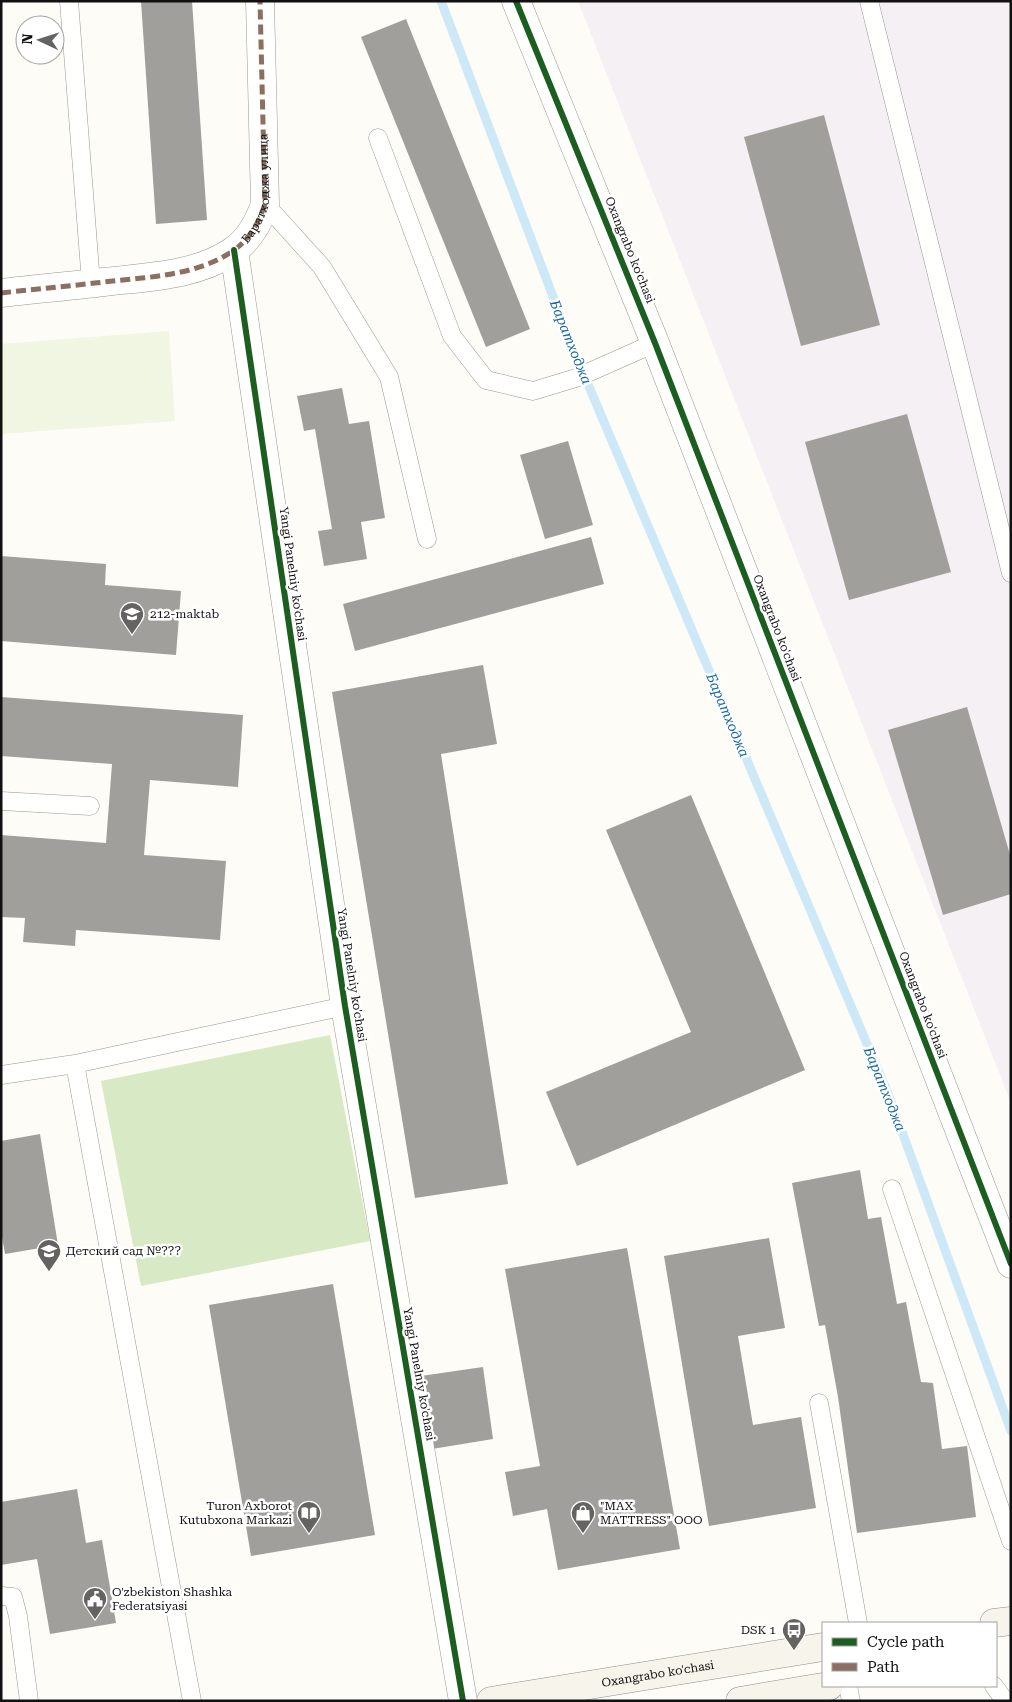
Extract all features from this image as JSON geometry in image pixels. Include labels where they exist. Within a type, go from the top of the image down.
[{"type":"main road","points":[[997,1623],[1011,1621]]},
{"type":"main road","points":[[997,1634],[1011,1629]]},
{"type":"main road","name":"Oxangrabo ko'chasi","points":[[492,1701],[822,1647]]},
{"type":"main road","points":[[740,1701],[823,1687]]},
{"type":"street","name":"Баратходжа улица","points":[[1,293],[178,274],[234,250],[259,222],[265,204],[260,1]]},
{"type":"street","name":"Oxangrabo ko'chasi","points":[[516,1],[655,343],[1011,1264]]},
{"type":"street","name":"Yangi Panelniy ko'chasi","points":[[234,250],[345,1006],[462,1701]]},
{"type":"lane","points":[[69,1],[91,284]]},
{"type":"lane","points":[[869,1],[1011,573]]},
{"type":"lane","points":[[378,138],[452,336],[486,380],[533,391],[576,378],[655,343]]},
{"type":"lane","points":[[265,204],[322,267],[389,377],[427,540]]},
{"type":"lane","points":[[1,801],[90,806]]},
{"type":"lane","points":[[1,1075],[75,1064],[345,1006]]},
{"type":"lane","points":[[75,1064],[192,1701]]},
{"type":"lane","points":[[892,1189],[1011,1541]]},
{"type":"lane","points":[[819,1403],[858,1622]]},
{"type":"lane","points":[[1,1596],[13,1597],[18,1616],[29,1701]]},
{"type":"lane","points":[[848,1687],[851,1701]]},
{"type":"lane","points":[[995,1687],[1005,1701]]},
{"type":"shaded area","points":[[578,1],[1011,1],[1011,1103]]},
{"type":"green space","points":[[169,331],[175,421],[1,434],[1,344]]},
{"type":"green space","points":[[330,1035],[370,1241],[141,1286],[101,1081]]},
{"type":"building","points":[[141,1],[192,1],[207,220],[156,224]]},
{"type":"building","points":[[406,19],[530,329],[486,347],[361,37]]},
{"type":"building","points":[[824,115],[880,325],[801,346],[744,137]]},
{"type":"building","points":[[342,388],[349,424],[369,421],[385,518],[361,522],[367,559],[324,566],[318,531],[332,529],[315,429],[304,431],[297,396]]},
{"type":"building","points":[[907,414],[951,572],[849,600],[805,442]]},
{"type":"building","points":[[568,441],[593,525],[545,539],[520,455]]},
{"type":"building","points":[[591,537],[604,584],[355,651],[343,604]]},
{"type":"building","points":[[1,556],[106,564],[105,585],[181,591],[176,655],[1,641]]},
{"type":"building","points":[[483,665],[497,744],[441,754],[508,1184],[415,1198],[332,692]]},
{"type":"building","points":[[1,697],[243,715],[238,787],[150,780],[144,855],[226,861],[220,940],[76,930],[75,946],[23,942],[25,918],[1,917],[1,835],[106,843],[112,764],[1,756]]},
{"type":"building","points":[[967,707],[1011,858],[1011,894],[943,915],[888,730]]},
{"type":"building","points":[[691,795],[805,1070],[577,1166],[546,1092],[691,1032],[606,830]]},
{"type":"building","points":[[40,1134],[58,1245],[5,1254],[1,1231],[1,1141]]},
{"type":"building","points":[[860,1170],[868,1219],[881,1217],[897,1304],[906,1302],[921,1382],[933,1383],[942,1449],[967,1446],[976,1517],[857,1533],[838,1397],[825,1325],[819,1326],[792,1183]]},
{"type":"building","points":[[769,1238],[785,1328],[738,1336],[753,1425],[801,1417],[816,1508],[709,1526],[664,1256]]},
{"type":"building","points":[[627,1248],[680,1549],[558,1570],[547,1509],[513,1516],[505,1472],[540,1466],[505,1269]]},
{"type":"building","points":[[333,1284],[375,1535],[251,1556],[209,1305]]},
{"type":"building","points":[[483,1367],[493,1439],[432,1449],[421,1376]]},
{"type":"building","points":[[77,1489],[86,1543],[102,1540],[116,1623],[50,1634],[37,1559],[1,1565],[1,1502]]},
{"type":"waterway","name":"Баратходжа","points":[[441,1],[571,344],[889,1096],[1011,1431]]},
{"type":"marked path","points":[[1,293],[171,274],[203,266],[219,259],[233,251],[249,236],[257,224],[265,204],[260,1]]},
{"type":"cycle path","points":[[516,1],[655,343],[1011,1264]]},
{"type":"cycle path","points":[[234,250],[345,1006],[463,1701]]},
{"type":"place","name":"212-maktab","points":[[132,635]]},
{"type":"place","name":"Детский сад №???","points":[[49,1272]]},
{"type":"place","name":"Turon Axborot Kutubxona Markazi","points":[[309,1534]]},
{"type":"place","name":"\"MAX MATTRESS\" ООО","points":[[583,1534]]},
{"type":"place","name":"O'zbekiston Shashka Federatsiyasi","points":[[95,1620]]},
{"type":"place","name":"DSK 1","points":[[794,1651]]}]
